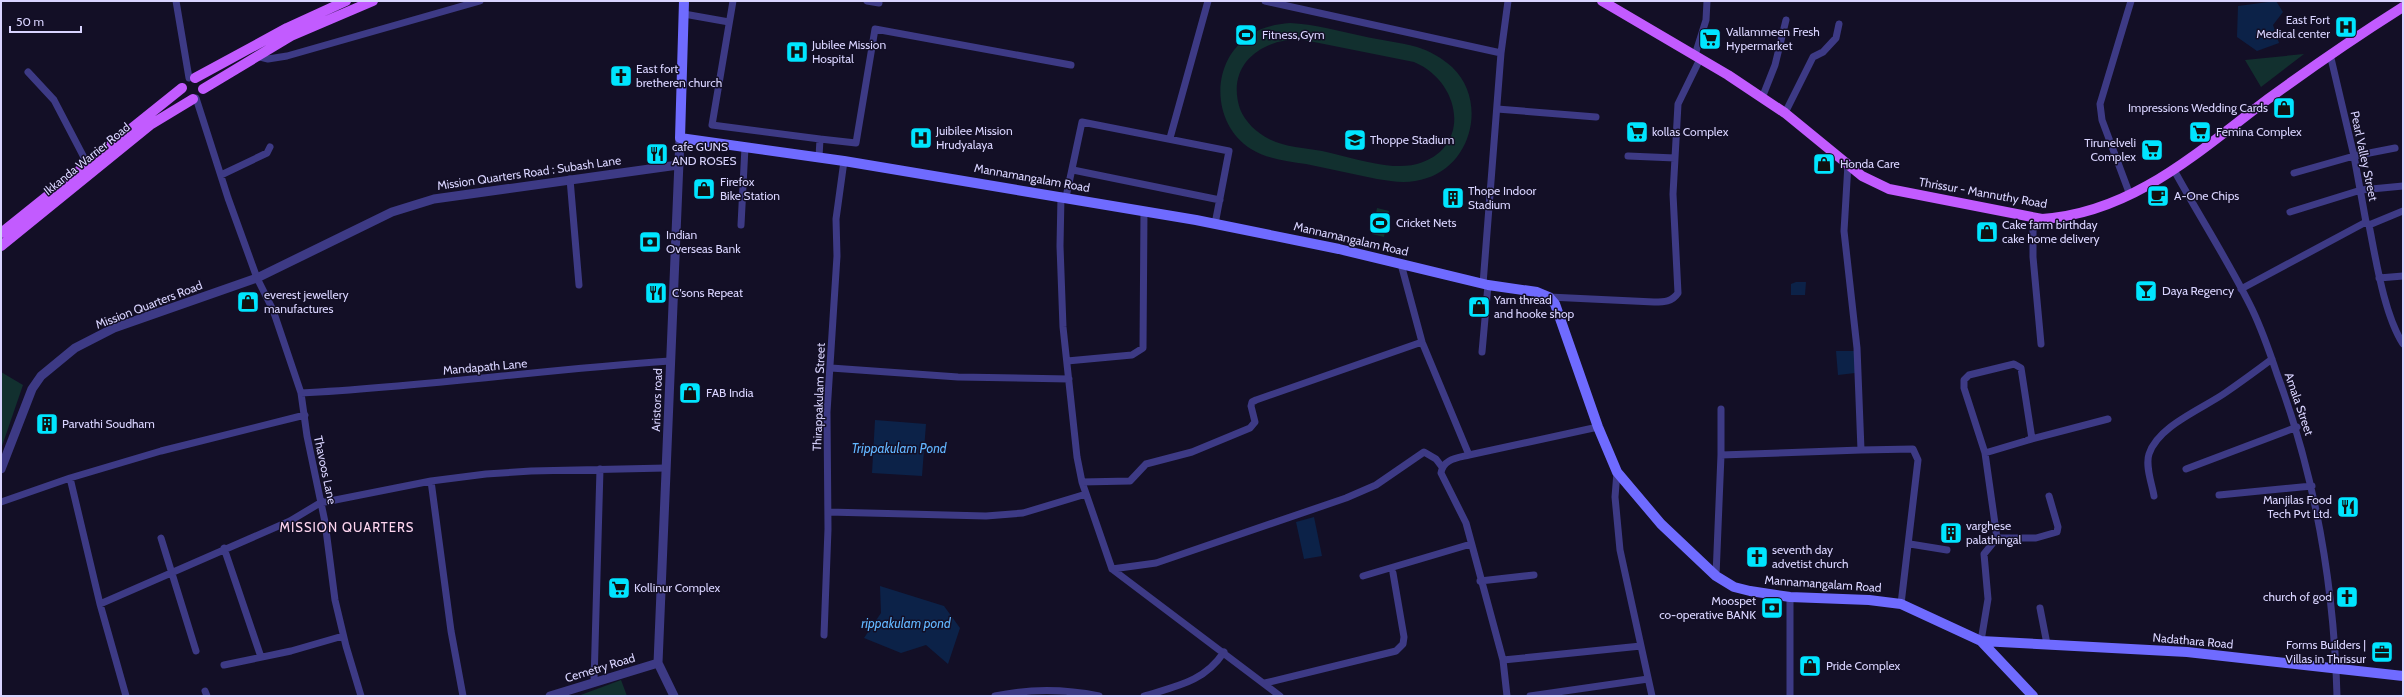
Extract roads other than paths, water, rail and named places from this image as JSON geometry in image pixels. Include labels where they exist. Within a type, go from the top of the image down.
[{"type":"main road","points":[[346,1],[287,28],[184,82],[182,88],[186,96],[194,98],[203,89],[291,36],[373,1]]},
{"type":"main road","points":[[680,138],[684,1]]},
{"type":"main road","name":"Thrissur - Mannuthy Road","points":[[1602,1],[1697,57],[1785,113],[1862,176],[1890,189],[2033,218],[2065,217],[2115,202],[2160,180],[2330,54],[2403,7]]},
{"type":"main road","points":[[192,78],[200,81],[203,89]]},
{"type":"main road","name":"Ikkanda Warrier Road","points":[[1,246],[182,88]]},
{"type":"main road","name":"Ikkanda Warrier Road","points":[[1,233],[150,125],[194,98]]},
{"type":"main road","name":"Mannamangalam Road","points":[[680,138],[844,161],[1144,211],[1339,249],[1486,285],[1537,292],[1549,297],[1555,304],[1598,428],[1617,472],[1661,524],[1716,576],[1740,588],[1790,597],[1869,600],[1901,604],[1981,641]]},
{"type":"main road","points":[[1981,641],[2033,696]]},
{"type":"main road","name":"Nadathara Road","points":[[1981,641],[2187,652],[2403,676]]},
{"type":"street","points":[[176,1],[192,78]]},
{"type":"street","points":[[256,56],[268,59],[287,56],[480,1]]},
{"type":"street","points":[[733,1],[712,125],[856,144],[875,29],[1071,65]]},
{"type":"street","points":[[867,1],[879,3]]},
{"type":"street","points":[[1170,138],[1208,1]]},
{"type":"street","points":[[1265,1],[1501,53]]},
{"type":"street","points":[[1482,352],[1501,53],[1508,1]]},
{"type":"street","points":[[1549,297],[1654,302],[1668,301],[1675,298],[1678,293],[1672,194],[1678,104],[1697,57],[1706,20],[1707,1]]},
{"type":"street","points":[[2130,195],[2102,120],[2100,104],[2131,1]]},
{"type":"street","points":[[684,14],[729,22]]},
{"type":"street","points":[[1762,98],[1776,65],[1786,20]]},
{"type":"street","points":[[1785,113],[1813,57],[1823,52],[1836,38],[1839,24]]},
{"type":"street","name":"Pearl Valley Street","points":[[2330,54],[2354,156],[2379,278],[2397,335],[2403,344]]},
{"type":"street","points":[[28,72],[54,100],[89,168]]},
{"type":"street","name":"Thavoos Lane","points":[[194,98],[257,278],[273,310],[301,393],[307,436],[343,636],[361,696]]},
{"type":"street","points":[[1497,109],[1596,117]]},
{"type":"street","points":[[1215,224],[1229,151],[1170,138],[1082,122],[1073,170],[1064,197],[1061,277],[1067,362],[1082,482],[1086,494],[1112,569],[1224,652],[1280,696]]},
{"type":"street","name":"Aristors road","points":[[658,663],[680,138]]},
{"type":"street","points":[[819,158],[820,139]]},
{"type":"street","points":[[221,175],[267,153],[270,147]]},
{"type":"street","points":[[741,225],[745,147]]},
{"type":"street","points":[[2294,174],[2354,156],[2395,148]]},
{"type":"street","points":[[1628,156],[1675,158]]},
{"type":"street","name":"Thirappakulam Street","points":[[824,635],[828,512],[827,412],[837,256],[836,219],[844,161]]},
{"type":"street","points":[[1848,164],[1844,231],[1857,348],[1861,450]]},
{"type":"street","name":"Mission Quarters Road : Subash Lane","points":[[257,278],[392,212],[434,199],[678,165]]},
{"type":"street","points":[[1073,170],[1220,200]]},
{"type":"street","name":"Amala Street","points":[[2174,170],[2253,310],[2297,428],[2312,486],[2327,574],[2336,668],[2337,696]]},
{"type":"street","points":[[570,179],[578,285]]},
{"type":"street","points":[[2290,212],[2360,190],[2403,186]]},
{"type":"street","points":[[1067,362],[1132,356],[1143,348],[1144,211]]},
{"type":"street","points":[[2241,288],[2367,223],[2403,211]]},
{"type":"street","points":[[2033,218],[2033,257],[2041,344]]},
{"type":"street","points":[[1401,264],[1422,342],[1469,455]]},
{"type":"street","points":[[2379,278],[2403,276]]},
{"type":"street","name":"Mission Quarters Road","points":[[2,466],[32,389],[41,376],[70,352],[114,328],[257,278]]},
{"type":"street","points":[[1082,482],[1130,481],[1146,464],[1192,452],[1250,428],[1255,422],[1251,406],[1252,402],[1256,400],[1422,342]]},
{"type":"street","points":[[2154,496],[2148,465],[2149,454],[2156,442],[2175,424],[2224,394],[2272,359]]},
{"type":"street","name":"Mandapath Lane","points":[[301,393],[458,382],[584,368],[670,361]]},
{"type":"street","points":[[1981,641],[1988,599],[1984,554],[1997,538],[1985,453],[1964,388],[1964,380],[1969,375],[2014,364],[2021,368],[2032,439],[2023,442]]},
{"type":"street","points":[[831,368],[976,378],[1069,379]]},
{"type":"street","points":[[1716,576],[1722,455],[1722,409]]},
{"type":"street","points":[[1,502],[70,478],[161,451],[305,415]]},
{"type":"street","points":[[1985,453],[2108,419]]},
{"type":"street","points":[[1442,467],[1447,461],[1469,455],[1598,428]]},
{"type":"street","points":[[2186,469],[2297,428]]},
{"type":"street","points":[[1722,455],[1913,449],[1917,453],[1918,460],[1910,544],[1901,604]]},
{"type":"street","points":[[1112,569],[1163,561],[1346,498],[1376,485],[1424,452],[1436,459],[1442,467],[1442,478],[1466,523],[1480,581],[1503,660],[1507,696]]},
{"type":"street","points":[[100,604],[224,548],[290,521],[320,503],[431,481],[531,471],[666,468]]},
{"type":"street","points":[[594,682],[600,469]]},
{"type":"street","points":[[1617,472],[1615,503],[1620,550],[1652,696]]},
{"type":"street","points":[[70,478],[100,604],[126,696]]},
{"type":"street","points":[[431,481],[451,631],[463,696]]},
{"type":"street","points":[[2219,495],[2312,486]]},
{"type":"street","points":[[828,512],[986,516],[1023,513],[1086,494]]},
{"type":"street","points":[[1997,538],[2036,538],[2057,532],[2058,527],[2049,496]]},
{"type":"street","points":[[161,538],[173,571],[196,651]]},
{"type":"street","points":[[1363,576],[1471,544]]},
{"type":"street","points":[[1910,544],[1947,550]]},
{"type":"street","points":[[224,548],[261,657]]},
{"type":"street","points":[[1265,683],[1396,651],[1403,644],[1404,637],[1393,573]]},
{"type":"street","points":[[1480,581],[1534,575]]},
{"type":"street","points":[[1790,597],[1790,696]]},
{"type":"street","points":[[2040,608],[2048,644]]},
{"type":"street","points":[[224,665],[291,651],[343,636]]},
{"type":"street","points":[[1503,660],[1641,646]]},
{"type":"street","points":[[1144,696],[1168,692],[1202,676],[1214,667],[1224,652]]},
{"type":"street","points":[[658,663],[674,696]]},
{"type":"street","name":"Cemetry Road","points":[[550,696],[658,663]]},
{"type":"street","points":[[1530,696],[1648,679]]},
{"type":"street","points":[[995,696],[1043,691],[1082,693],[1099,696]]},
{"type":"water","points":[[2276,1],[2283,12],[2273,25],[2279,43],[2257,51],[2237,37],[2238,6]]},
{"type":"water","points":[[1796,282],[1806,282],[1805,295],[1791,295],[1791,284]]},
{"type":"water","points":[[1836,351],[1855,351],[1855,373],[1838,375]]},
{"type":"water","name":"Trippakulam Pond","points":[[875,420],[926,424],[922,476],[872,473]]},
{"type":"water","points":[[1314,517],[1322,556],[1304,559],[1296,522]]},
{"type":"water","name":"rippakulam pond","points":[[880,586],[944,606],[960,628],[948,664],[926,645],[901,653],[864,638],[881,613]]},
{"type":"place","name":"East Fort Medical center","points":[[2346,27]]},
{"type":"place","name":"Fitness,Gym","points":[[1246,35]]},
{"type":"place","name":"Vallammeen Fresh Hypermarket","points":[[1710,39]]},
{"type":"place","name":"Jubilee Mission Hospital","points":[[797,52]]},
{"type":"place","name":"East fort bretheren church","points":[[621,76]]},
{"type":"place","name":"Impressions Wedding Cards","points":[[2284,108]]},
{"type":"place","name":"kollas Complex","points":[[1637,132]]},
{"type":"place","name":"Femina Complex","points":[[2200,132]]},
{"type":"place","name":"Juibilee Mission Hrudyalaya","points":[[921,138]]},
{"type":"place","name":"Thoppe Stadium","points":[[1355,140]]},
{"type":"place","name":"Tirunelveli Complex","points":[[2152,150]]},
{"type":"place","name":"cafe GUNS AND ROSES","points":[[657,154]]},
{"type":"place","name":"Honda Care","points":[[1824,164]]},
{"type":"place","name":"Firefox Bike Station","points":[[704,189]]},
{"type":"place","name":"A-One Chips","points":[[2158,196]]},
{"type":"place","name":"Thope Indoor Stadium","points":[[1453,198]]},
{"type":"place","name":"Cricket Nets","points":[[1380,223]]},
{"type":"place","name":"Cake farm birthday cake home delivery","points":[[1987,232]]},
{"type":"place","name":"Indian Overseas Bank","points":[[650,242]]},
{"type":"place","name":"Daya Regency","points":[[2146,291]]},
{"type":"place","name":"C'sons Repeat","points":[[656,293]]},
{"type":"place","name":"everest jewellery manufactures","points":[[248,302]]},
{"type":"place","name":"Yarn thread and hooke shop","points":[[1479,307]]},
{"type":"place","name":"FAB India","points":[[690,393]]},
{"type":"place","name":"Parvathi Soudham","points":[[47,424]]},
{"type":"place","name":"Manjilas Food Tech Pvt Ltd.","points":[[2348,507]]},
{"type":"place","name":"varghese palathingal","points":[[1951,533]]},
{"type":"place","name":"seventh day advetist church","points":[[1757,557]]},
{"type":"place","name":"Kollinur Complex","points":[[619,588]]},
{"type":"place","name":"church of god","points":[[2347,597]]},
{"type":"place","name":"Moospet co-operative BANK","points":[[1772,608]]},
{"type":"place","name":"Forms Builders | Villas in Thrissur","points":[[2382,652]]},
{"type":"place","name":"Pride Complex","points":[[1810,666]]},
{"type":"district","name":"MISSION QUARTERS","points":[[347,527]]}]
